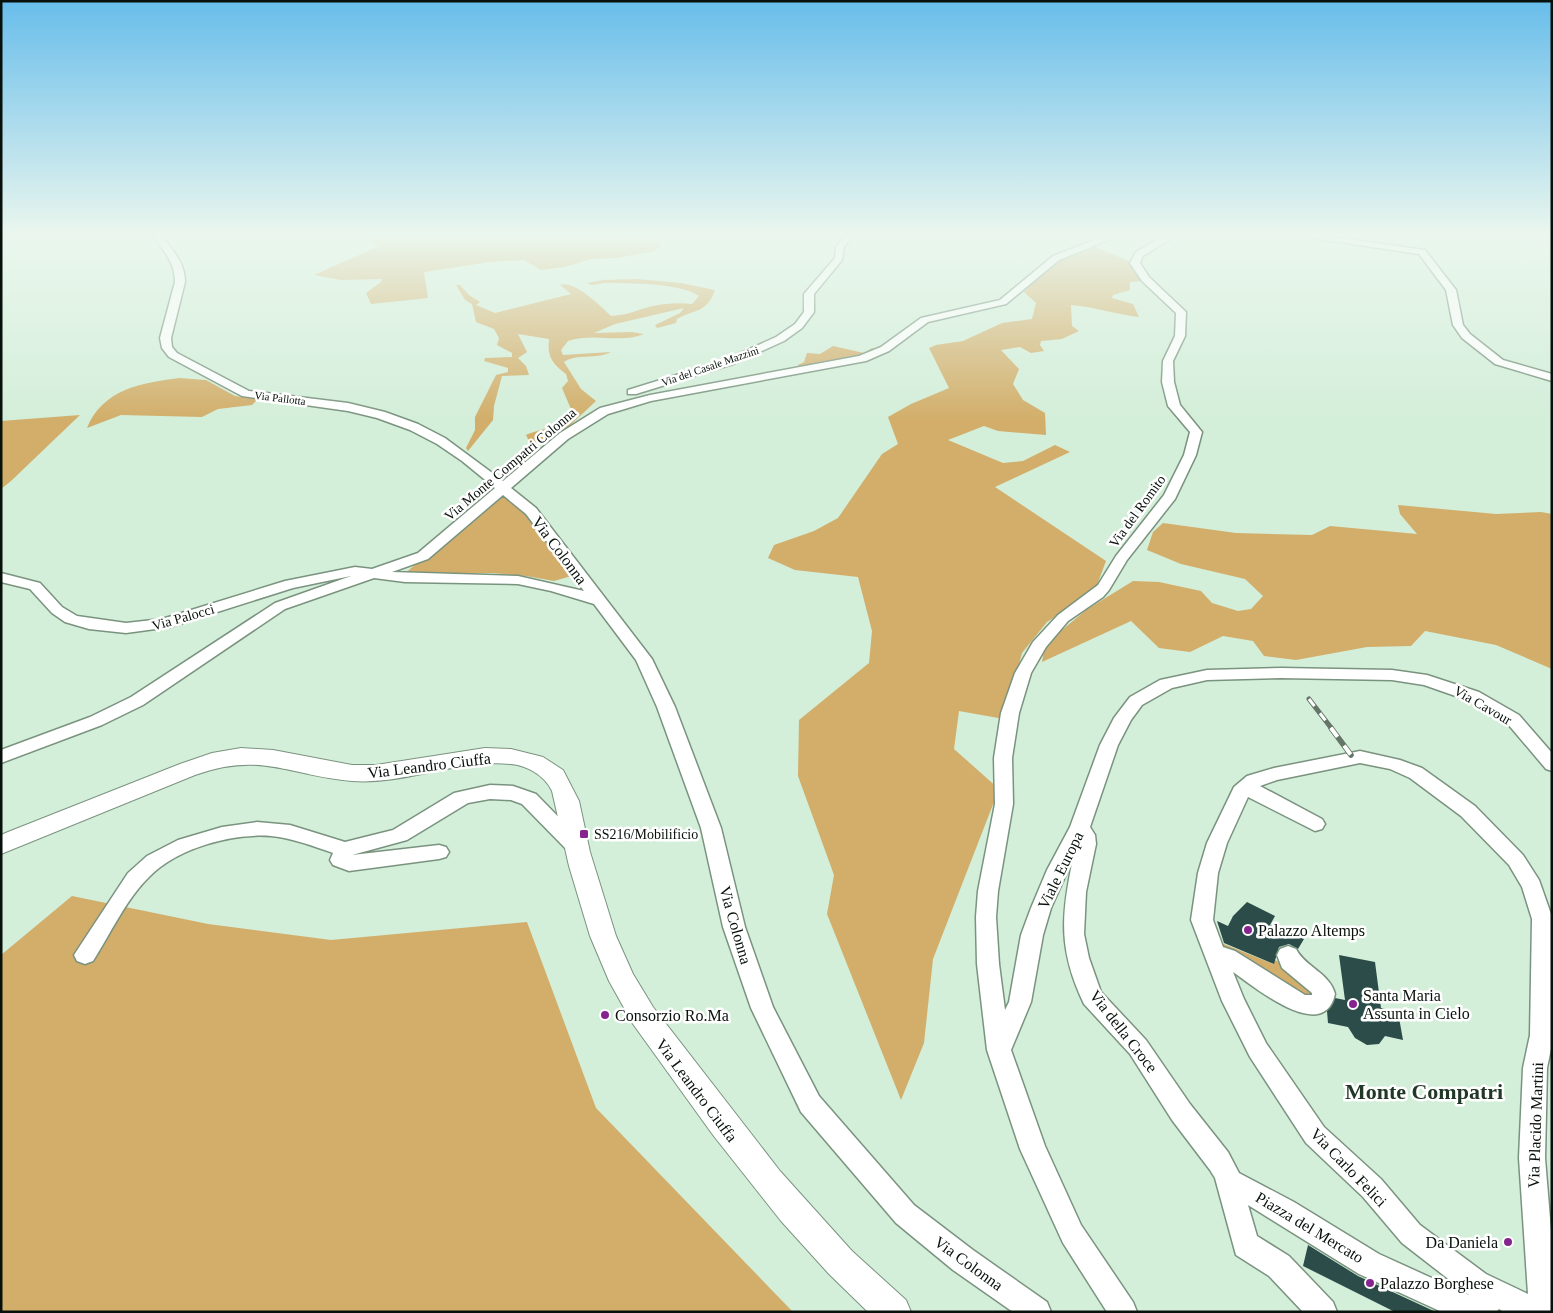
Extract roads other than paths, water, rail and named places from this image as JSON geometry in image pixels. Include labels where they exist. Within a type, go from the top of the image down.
[{"type":"main road","name":"Via Leandro Ciuffa","points":[[1,845],[191,769],[227,758],[260,756],[340,772],[370,774],[397,772],[474,757],[495,756],[531,762],[557,778],[563,790],[578,850],[612,960],[630,995],[650,1027],[792,1212],[842,1266],[894,1312]]},
{"type":"street","name":"Via Pallotta","points":[[176,297],[166,331],[167,348],[173,355],[246,394],[351,408],[411,426],[459,452],[503,489]]},
{"type":"street","name":"Via del Casale Mazzini","points":[[578,426],[588,413],[608,400],[764,348],[794,330],[809,312],[808,297]]},
{"type":"street","name":"Via Monte Compatri Colonna","points":[[1,757],[86,725],[128,706],[157,689],[275,609],[426,554],[578,426],[604,411],[643,399],[839,365],[867,358],[885,349],[915,326],[929,318],[1003,302],[1009,297]]},
{"type":"street","name":"Via del Romito","points":[[999,1050],[988,964],[986,917],[988,891],[1004,797],[1003,758],[1009,720],[1023,673],[1036,650],[1063,618],[1098,594],[1106,585],[1121,559],[1176,488],[1196,439],[1197,433],[1193,426],[1180,414],[1173,403],[1168,382],[1168,361],[1180,336],[1180,312],[1165,297]]},
{"type":"street","points":[[1452,297],[1458,325],[1463,334],[1499,362],[1552,378]]},
{"type":"street","points":[[1532,372],[1552,369]]},
{"type":"street","name":"Via Colonna","points":[[503,489],[534,514],[644,658],[666,707],[711,828],[734,927],[762,1008],[810,1104],[905,1214],[963,1260],[1037,1312]]},
{"type":"street","name":"Via Palocci","points":[[1,577],[37,587],[54,607],[71,619],[94,625],[136,628],[168,623],[312,578],[356,571],[405,578],[518,580],[554,587],[598,600]]},
{"type":"street","name":"Viale Europa","points":[[999,1050],[1020,1002],[1032,935],[1041,908],[1054,876],[1080,827],[1109,745],[1123,718],[1136,701],[1166,684],[1207,675],[1392,675],[1427,680]]},
{"type":"street","name":"Via Cavour","points":[[1427,680],[1473,696],[1512,719],[1552,765]]},
{"type":"street","name":"Via Placido Martini","points":[[1213,952],[1202,920],[1208,873],[1217,844],[1242,792],[1254,781],[1274,774],[1360,757],[1394,764],[1416,773],[1468,811],[1516,860],[1532,886],[1542,919],[1542,1035],[1535,1068],[1532,1158],[1543,1305],[1540,1312]]},
{"type":"street","points":[[1247,788],[1315,824]]},
{"type":"street","points":[[85,955],[140,872],[153,861],[182,847],[233,833],[266,828],[345,849],[371,844],[400,835],[468,796],[497,792],[518,794],[532,801],[578,850]]},
{"type":"street","name":"Via della Croce","points":[[1080,827],[1085,835],[1086,844],[1076,892],[1074,934],[1079,963],[1092,997],[1138,1047],[1181,1112],[1224,1171]]},
{"type":"street","points":[[345,849],[340,860],[356,863],[439,852]]},
{"type":"street","points":[[1213,952],[1227,957],[1297,1002],[1305,1005],[1317,1004],[1323,998],[1324,992],[1321,987],[1290,962],[1288,955]]},
{"type":"street","name":"Via Carlo Felici","points":[[1213,952],[1233,1001],[1258,1050],[1314,1135],[1372,1188],[1411,1234],[1476,1284],[1535,1312]]},
{"type":"street","points":[[999,1050],[1033,1149],[1072,1234],[1123,1312]]},
{"type":"street","points":[[1224,1171],[1246,1246],[1279,1266],[1324,1312]]},
{"type":"street","name":"Piazza del Mercato","points":[[1224,1171],[1346,1250],[1394,1275],[1473,1311]]},
{"type":"street","points":[[1473,1311],[1497,1294]]},
{"type":"railway","points":[[1309,699],[1332,729]]},
{"type":"railway","points":[[1331,728],[1351,755]]},
{"type":"place","name":"SS216/Mobilificio","points":[[584,834]]},
{"type":"place","name":"Palazzo Altemps","points":[[1248,930]]},
{"type":"place","name":"Santa Maria Assunta in Cielo","points":[[1353,1004]]},
{"type":"place","name":"Consorzio Ro.Ma","points":[[605,1015]]},
{"type":"place","name":"Da Daniela","points":[[1508,1242]]},
{"type":"place","name":"Palazzo Borghese","points":[[1370,1283]]},
{"type":"district","name":"Monte Compatri","points":[[1424,1091]]}]
